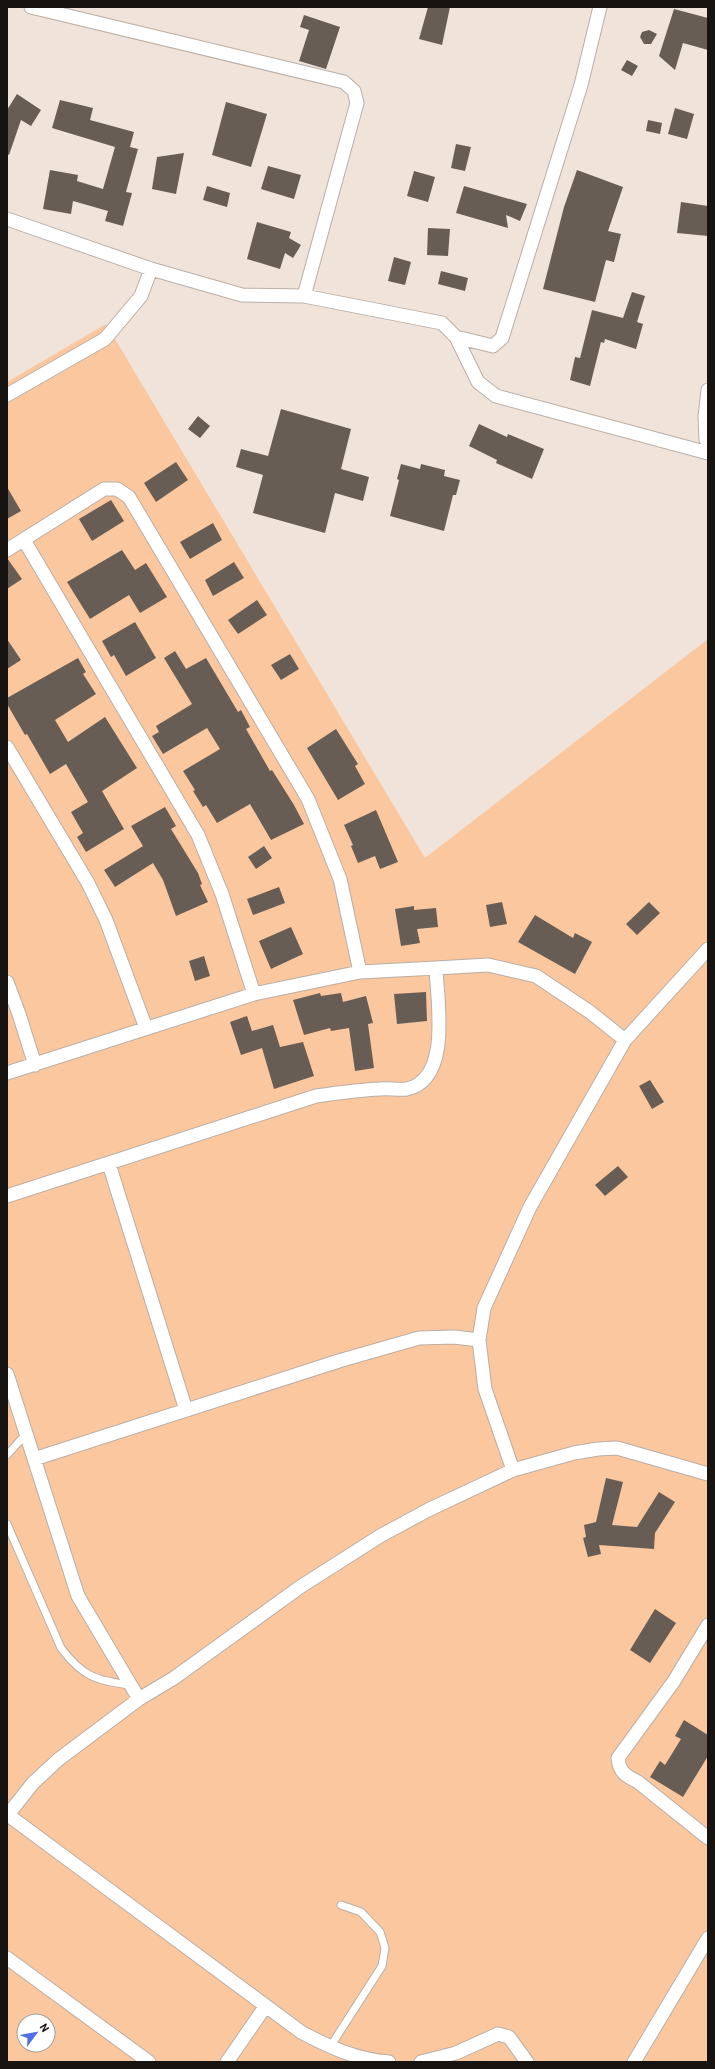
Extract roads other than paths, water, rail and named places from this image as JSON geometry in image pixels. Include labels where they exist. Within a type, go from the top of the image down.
[{"type":"street","points":[[31,7],[344,82],[354,91],[357,104],[304,296]]},
{"type":"street","points":[[456,337],[493,346],[502,338],[581,85],[600,7]]},
{"type":"street","points":[[7,218],[151,269],[242,295],[304,296],[442,323],[456,337],[478,382],[496,396],[708,453]]},
{"type":"street","points":[[7,395],[105,339],[141,296],[151,269]]},
{"type":"street","points":[[708,390],[705,417],[706,440],[708,443]]},
{"type":"street","points":[[7,550],[104,490],[117,489],[129,497],[308,798],[340,879],[360,972]]},
{"type":"street","points":[[24,540],[198,835],[222,894],[254,994]]},
{"type":"street","points":[[7,747],[88,883],[106,920],[146,1028]]},
{"type":"street","points":[[513,1470],[485,1389],[479,1340],[484,1308],[530,1207],[625,1040],[708,949]]},
{"type":"street","points":[[7,1073],[254,994],[360,972],[488,965],[536,976],[590,1012],[625,1040]]},
{"type":"street","points":[[7,1196],[316,1096],[351,1091],[408,1089],[422,1081],[435,1063],[439,1046],[436,968]]},
{"type":"street","points":[[7,982],[35,1065]]},
{"type":"street","points":[[109,1164],[186,1410]]},
{"type":"street","points":[[34,1459],[342,1360],[419,1338],[454,1337],[479,1340]]},
{"type":"street","points":[[7,1374],[78,1596],[139,1700]]},
{"type":"street","points":[[389,2062],[355,2056],[330,2047],[301,2032],[7,1816],[33,1783],[59,1759],[139,1700],[174,1678],[300,1587],[380,1536],[428,1510],[513,1470],[574,1453],[617,1448],[708,1474]]},
{"type":"street","points":[[708,1625],[674,1681],[618,1758],[619,1768],[626,1776],[638,1782],[708,1838]]},
{"type":"street","points":[[634,2062],[708,1938]]},
{"type":"street","points":[[7,1958],[149,2062]]},
{"type":"street","points":[[227,2062],[265,2007]]},
{"type":"street","points":[[421,2062],[456,2053],[498,2034],[508,2037],[527,2062]]},
{"type":"lane","points":[[7,1455],[26,1434]]},
{"type":"lane","points":[[7,1524],[60,1648],[73,1664],[87,1675],[111,1683],[131,1685]]},
{"type":"lane","points":[[330,2047],[382,1966],[385,1948],[380,1932],[361,1912],[341,1906]]}]
